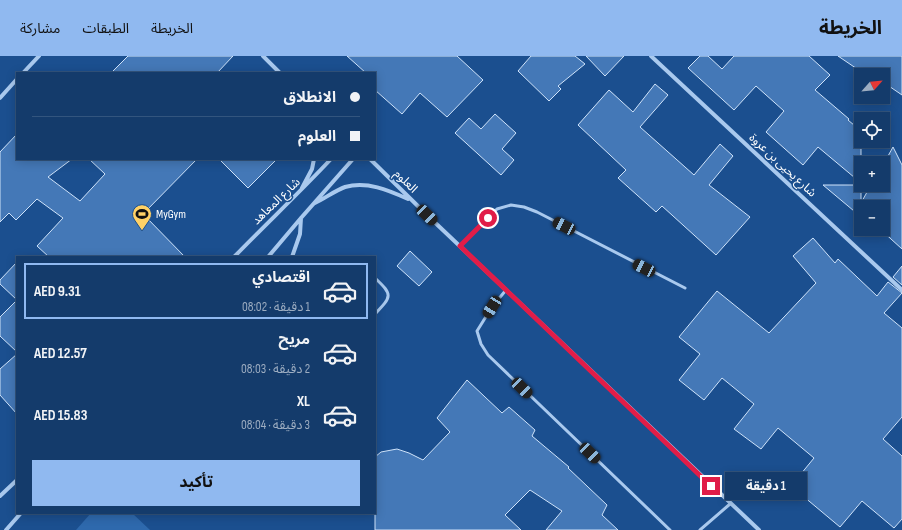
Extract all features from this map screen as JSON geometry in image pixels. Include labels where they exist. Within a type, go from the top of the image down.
[{"type":"street","points":[[24,72],[39,56]]},
{"type":"street","points":[[263,56],[279,72]]},
{"type":"street","name":"شارع يحيى بن عروة","points":[[651,56],[902,290]]},
{"type":"street","points":[[0,98],[16,81]]},
{"type":"street","points":[[298,194],[312,169],[314,160]]},
{"type":"street","name":"شارع المعاهد","points":[[235,256],[330,160]]},
{"type":"street","points":[[269,256],[352,160]]},
{"type":"street","name":"العلوم","points":[[371,160],[411,200],[758,530]]},
{"type":"street","points":[[312,205],[345,187],[366,185],[385,189],[411,200]]},
{"type":"street","points":[[292,256],[300,234],[301,218]]},
{"type":"street","points":[[0,496],[16,481]]},
{"type":"street","points":[[6,530],[20,514]]},
{"type":"lane","points":[[460,246],[497,209],[511,205],[524,207],[537,212],[685,288]]},
{"type":"lane","points":[[376,279],[386,288],[388,295],[386,302],[376,313]]},
{"type":"lane","points":[[506,290],[492,307],[477,332],[481,344],[488,355],[670,530]]},
{"type":"lane","points":[[700,530],[730,504]]},
{"type":"shaded area","points":[[90,514],[133,514],[150,530],[76,530]]},
{"type":"building","points":[[128,56],[233,56],[218,72],[112,72]]},
{"type":"building","points":[[347,56],[457,56],[483,80],[447,117],[420,93],[402,114],[376,91],[376,72],[365,72]]},
{"type":"building","points":[[531,56],[575,56],[585,64],[558,86],[561,89],[549,101],[518,71]]},
{"type":"building","points":[[586,56],[624,56],[605,76]]},
{"type":"building","points":[[700,56],[708,56],[722,69],[734,56],[809,56],[830,75],[815,90],[854,125],[854,148],[861,148],[861,156],[854,156],[854,177],[818,147],[803,165],[766,132],[784,111],[756,86],[734,110],[688,68]]},
{"type":"building","points":[[838,56],[902,56],[902,95],[890,87],[890,68],[856,68]]},
{"type":"building","points":[[655,84],[668,95],[640,127],[694,175],[720,144],[733,156],[709,185],[750,217],[716,255],[662,206],[656,212],[618,178],[626,170],[578,125],[609,90],[633,112]]},
{"type":"building","points":[[495,114],[516,133],[502,149],[514,160],[501,175],[455,133],[469,118],[481,129]]},
{"type":"building","points":[[16,135],[16,160],[71,160],[48,177],[80,201],[105,174],[90,160],[196,160],[143,214],[184,256],[48,256],[37,246],[63,218],[37,199],[16,220],[9,213],[0,222],[0,152]]},
{"type":"building","points":[[893,147],[902,165],[902,249],[888,236],[890,236],[890,200],[863,200],[867,192],[890,192],[890,156],[888,156]]},
{"type":"building","points":[[220,160],[276,160],[248,188]]},
{"type":"building","points":[[823,185],[854,185],[854,192],[861,192],[861,200],[854,200],[854,211]]},
{"type":"building","points":[[813,238],[835,263],[838,259],[877,296],[888,282],[902,293],[884,313],[902,328],[902,417],[883,439],[902,456],[902,519],[894,528],[862,501],[840,527],[791,486],[814,458],[778,428],[761,449],[734,429],[754,404],[722,378],[704,400],[679,380],[700,354],[679,337],[717,291],[769,333],[816,283],[793,256]]},
{"type":"building","points":[[410,251],[432,272],[419,286],[397,266]]},
{"type":"building","points":[[16,263],[16,299],[0,284],[0,280]]},
{"type":"building","points":[[902,266],[902,285],[893,277]]},
{"type":"building","points":[[16,301],[16,351],[0,336],[0,317]]},
{"type":"building","points":[[16,355],[16,413],[0,395],[0,369]]},
{"type":"building","points":[[467,380],[502,413],[509,407],[535,430],[532,436],[569,467],[568,468],[607,505],[602,515],[618,530],[546,530],[562,511],[530,490],[505,515],[521,530],[375,530],[376,456],[381,452],[397,449],[423,460],[450,432],[437,418]]},
{"type":"place","name":"MyGym","points":[[142,231]]},
{"type":"route","points":[[488,218],[460,246],[711,486]]}]
